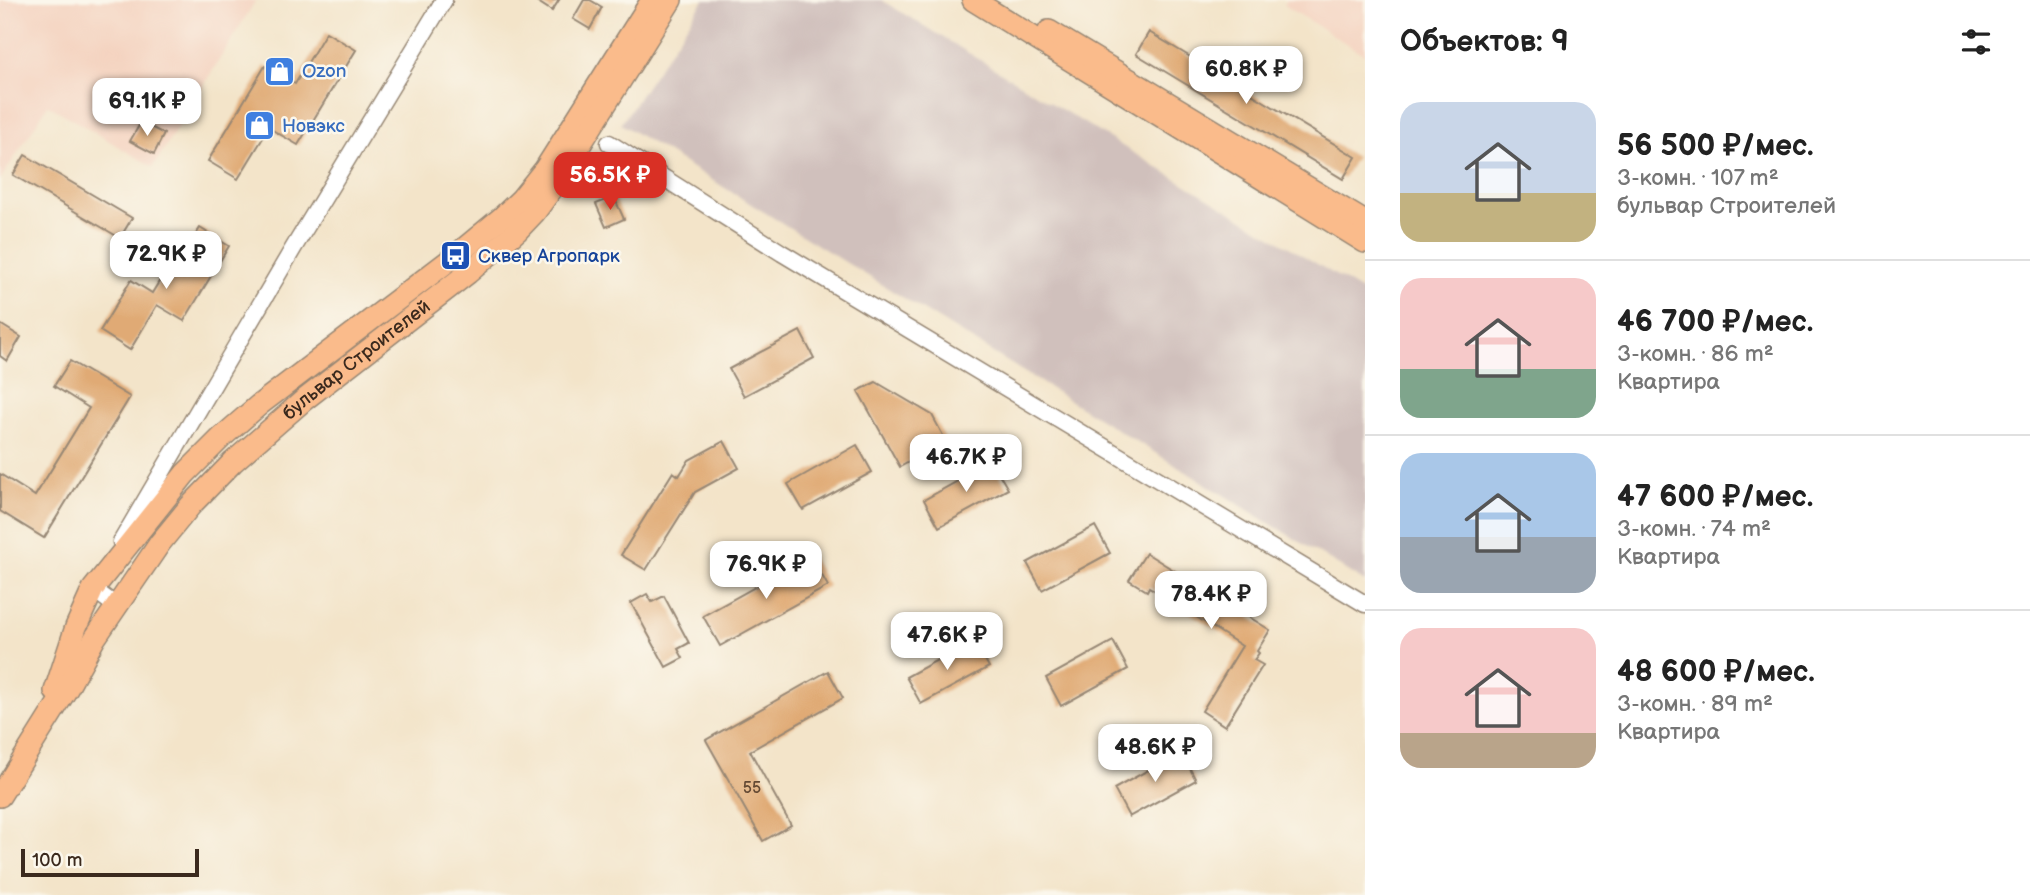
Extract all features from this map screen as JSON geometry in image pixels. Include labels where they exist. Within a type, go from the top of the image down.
[{"type":"main road","name":"бульвар Строителей","points":[[46,723],[76,627],[93,589],[177,467],[221,438],[287,383],[502,218],[545,169],[652,0]]},
{"type":"main road","name":"бульвар Строителей","points":[[0,796],[95,638],[160,543],[208,487],[304,400],[468,273],[535,212],[570,162],[671,0]]},
{"type":"main road","points":[[973,0],[1365,242]]},
{"type":"main road","points":[[998,0],[1365,222]]},
{"type":"street","name":"бульвар Строителей","points":[[177,467],[200,406],[444,0]]},
{"type":"street","points":[[609,143],[782,253],[1365,604]]},
{"type":"street","points":[[287,383],[304,400]]},
{"type":"street","points":[[93,589],[116,606]]},
{"type":"shaded area","points":[[0,0],[256,0],[153,167],[48,105],[0,180]]},
{"type":"shaded area","points":[[704,0],[881,0],[1365,293],[1365,582],[621,124]]},
{"type":"shaded area","points":[[1287,0],[1365,0],[1365,55],[1284,5]]},
{"type":"building","points":[[535,0],[559,0],[552,11]]},
{"type":"building","points":[[584,0],[590,0],[602,7],[590,29],[573,19]]},
{"type":"building","points":[[326,32],[356,50],[298,145],[269,128],[238,179],[208,161],[265,66],[295,84]]},
{"type":"building","points":[[1149,32],[1356,157],[1343,179],[1136,54]]},
{"type":"building","points":[[141,122],[164,134],[154,154],[130,141]]},
{"type":"building","points":[[25,155],[132,218],[120,238],[13,175]]},
{"type":"building","points":[[614,197],[624,219],[606,227],[596,204]]},
{"type":"building","points":[[200,228],[229,246],[184,321],[157,305],[130,350],[100,331],[131,280],[152,293],[165,272],[171,276]]},
{"type":"building","points":[[0,324],[21,337],[7,361],[0,356]]},
{"type":"building","points":[[800,331],[814,358],[744,396],[729,369]]},
{"type":"building","points":[[70,361],[130,397],[44,538],[0,511],[0,474],[35,496],[89,408],[54,386]]},
{"type":"building","points":[[876,382],[932,415],[946,441],[900,467],[858,391]]},
{"type":"building","points":[[724,441],[739,468],[695,492],[646,570],[621,555],[673,472],[679,476],[689,460]]},
{"type":"building","points":[[857,445],[872,472],[803,510],[788,484]]},
{"type":"building","points":[[992,462],[1008,489],[939,527],[924,500]]},
{"type":"building","points":[[1095,526],[1110,553],[1042,590],[1027,563]]},
{"type":"building","points":[[1146,553],[1270,630],[1254,660],[1263,665],[1225,726],[1202,711],[1242,646],[1149,587],[1147,591],[1129,580]]},
{"type":"building","points":[[811,556],[828,586],[720,646],[703,616]]},
{"type":"building","points":[[647,594],[652,602],[664,596],[689,643],[678,649],[683,658],[666,667],[631,603]]},
{"type":"building","points":[[974,640],[989,667],[921,704],[906,677]]},
{"type":"building","points":[[1113,641],[1128,669],[1061,706],[1046,678]]},
{"type":"building","points":[[828,671],[843,698],[750,751],[791,825],[763,841],[706,740]]},
{"type":"building","points":[[1181,752],[1196,780],[1129,817],[1114,789]]},
{"type":"place","name":"Ozon","points":[[279,71]]},
{"type":"place","name":"Новэкс","points":[[259,126]]},
{"type":"place","name":"Сквер Агропарк","points":[[455,256]]}]
